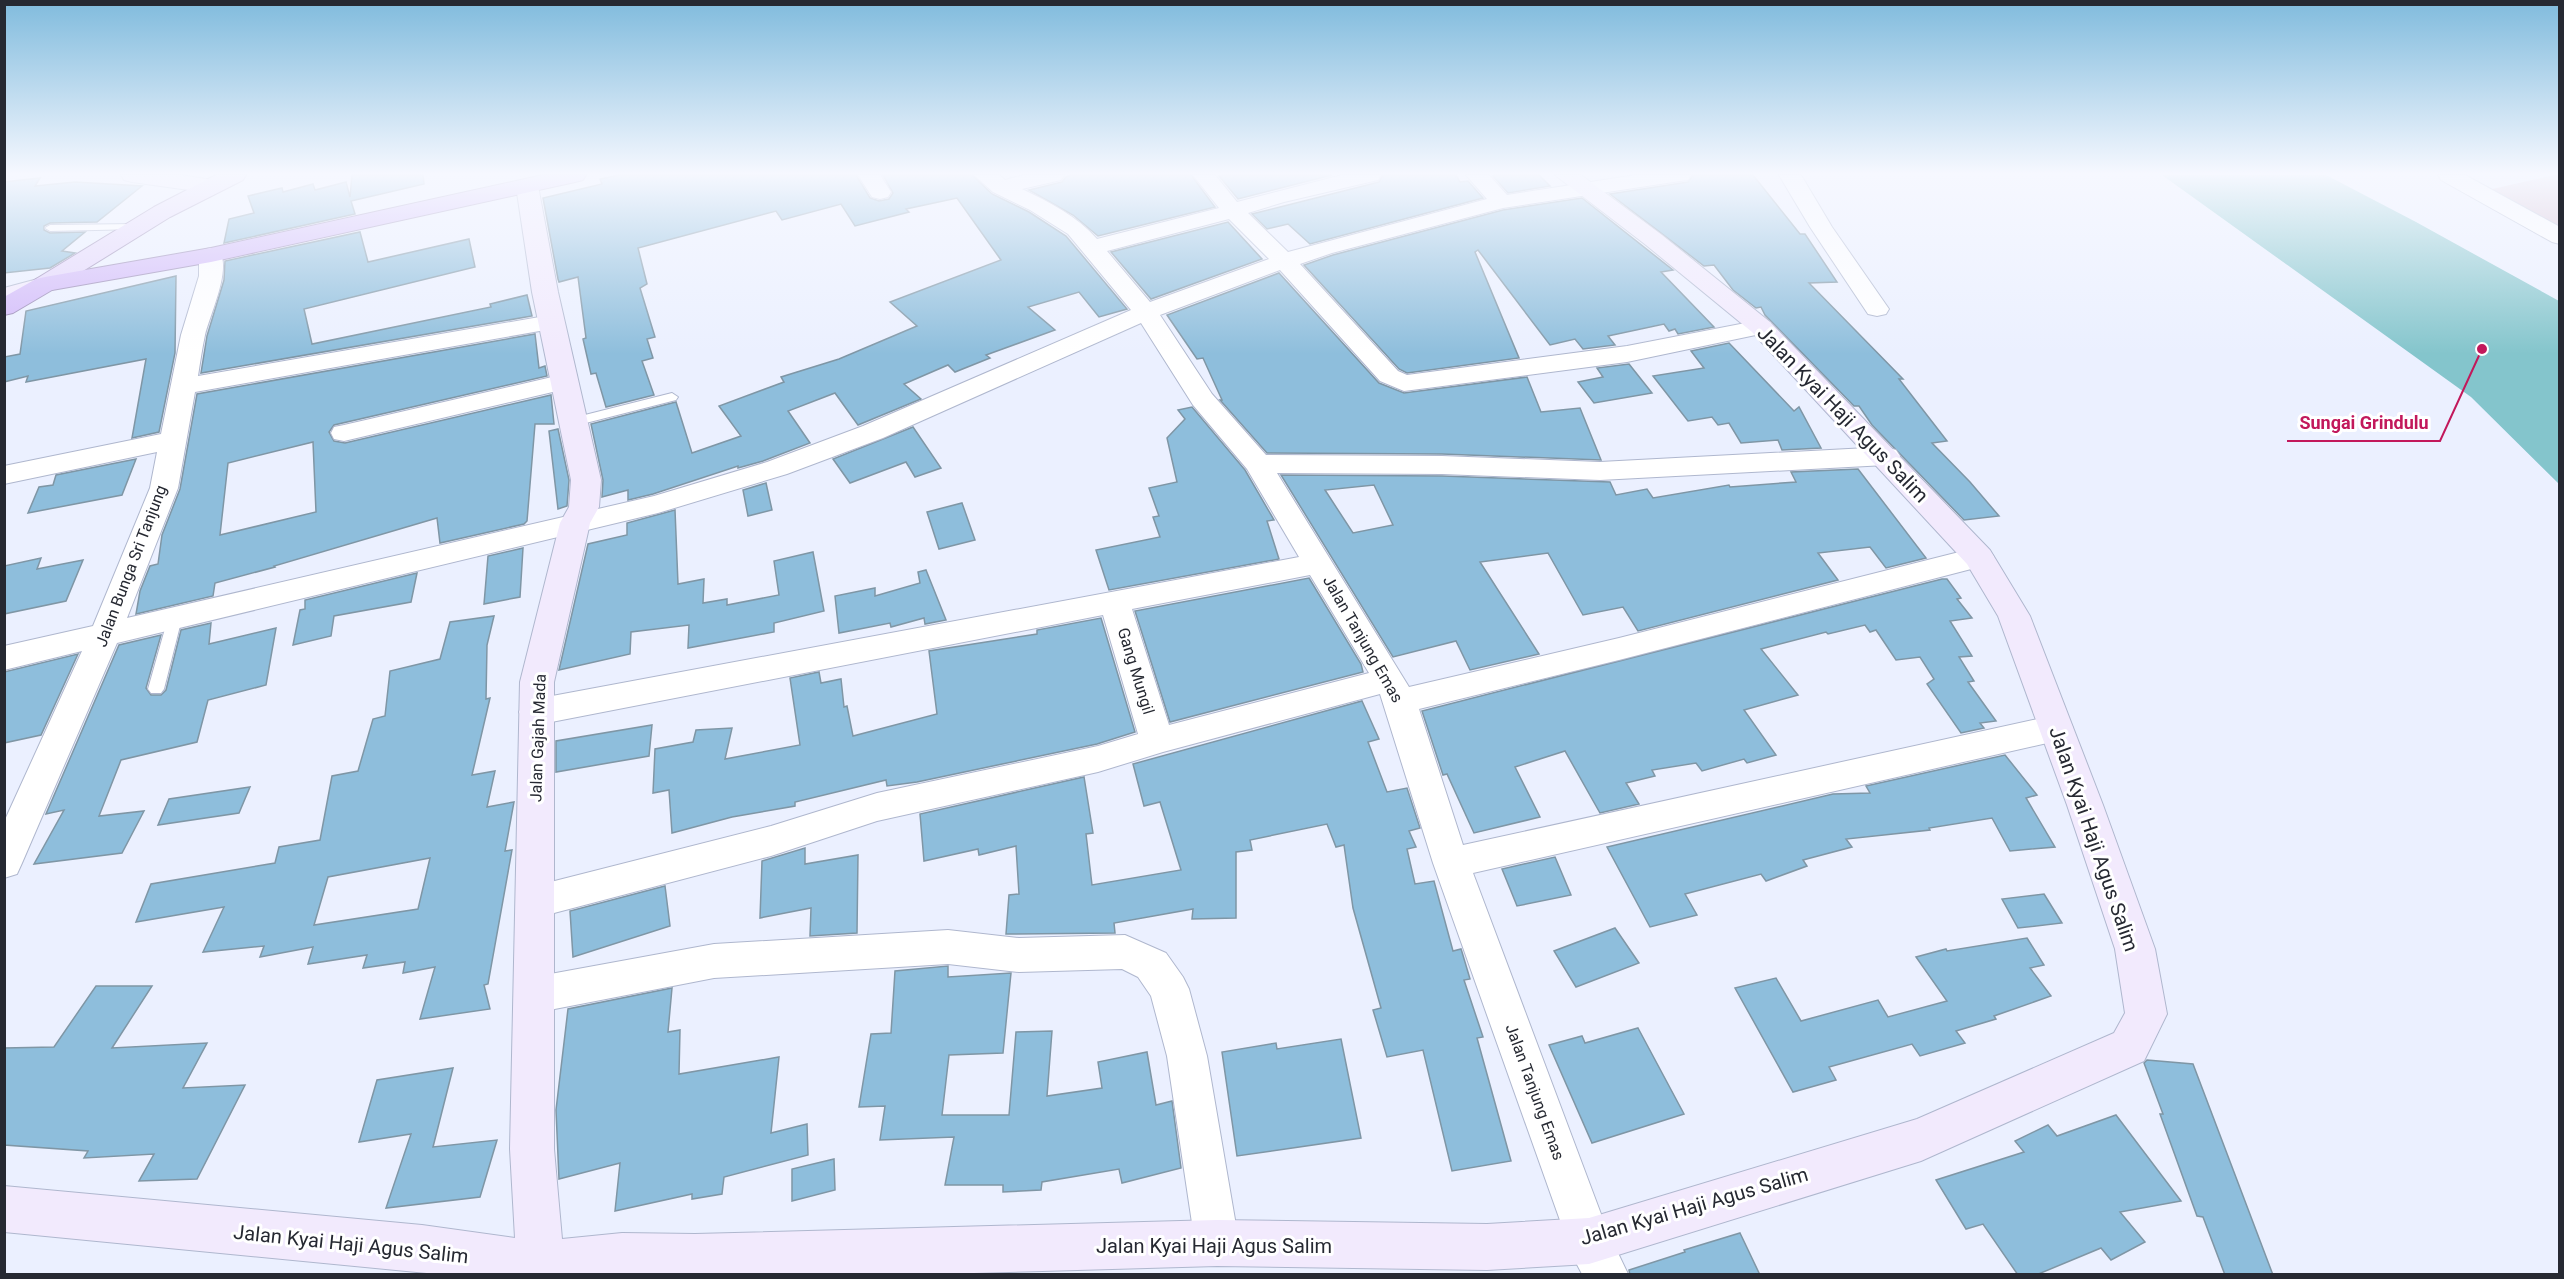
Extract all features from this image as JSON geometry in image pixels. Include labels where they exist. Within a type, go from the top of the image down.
[{"type":"highway","points":[[4,308],[45,284],[211,255],[298,235]]},
{"type":"main road","points":[[45,284],[125,235]]},
{"type":"street","name":"Jalan Gajah Mada","points":[[536,235],[551,322],[586,480],[584,507],[575,523],[537,682],[532,1149],[542,1270]]},
{"type":"street","name":"Jalan Tanjung Emas","points":[[1080,235],[1146,312],[1202,399],[1258,464],[1395,690],[1451,863],[1597,1258]]},
{"type":"street","points":[[1090,248],[1141,235]]},
{"type":"street","points":[[1257,235],[1389,376],[1404,383],[1627,354],[1761,327]]},
{"type":"street","points":[[4,658],[658,504],[777,468],[863,436],[1146,312],[1227,280],[1374,235]]},
{"type":"street","name":"Jalan Kyai Haji Agus Salim","points":[[4,1209],[422,1249],[542,1270],[622,1257],[694,1258],[1217,1243],[1487,1247],[1597,1258],[1921,1139],[2129,1047],[2146,1014],[2134,949],[2014,616],[1979,557],[1886,456],[1761,327],[1647,235]]},
{"type":"street","points":[[1826,235],[1876,309]]},
{"type":"street","name":"Jalan Bunga Sri Tanjung","points":[[4,863],[105,635],[164,488],[193,335],[211,276],[211,255]]},
{"type":"street","points":[[4,296],[45,284]]},
{"type":"street","points":[[182,387],[551,322]]},
{"type":"street","points":[[344,433],[565,382]]},
{"type":"street","points":[[4,475],[172,440]]},
{"type":"street","points":[[1258,464],[1442,465],[1600,471],[1886,456]]},
{"type":"street","points":[[535,902],[771,841],[877,807],[1098,759],[1157,740],[1395,690],[1607,652],[1979,557]]},
{"type":"street","points":[[536,712],[1319,563]]},
{"type":"street","name":"Gang Mungil","points":[[1114,602],[1157,740]]},
{"type":"street","points":[[1451,863],[2056,728]]},
{"type":"street","points":[[534,995],[714,961],[948,947],[1019,955],[1125,952],[1152,965],[1170,989],[1187,1056],[1217,1243]]},
{"type":"lane","points":[[574,422],[672,397]]},
{"type":"lane","points":[[156,688],[175,618]]},
{"type":"water","points":[[2245,235],[2439,235],[2559,301],[2559,484],[2471,397]]},
{"type":"building","points":[[4,235],[82,235],[62,251],[75,253],[50,268],[4,273]]},
{"type":"building","points":[[226,235],[262,235],[224,243]]},
{"type":"building","points":[[347,235],[361,235],[368,262],[469,239],[475,267],[304,309],[312,344],[491,307],[490,304],[527,295],[532,316],[201,373],[207,336],[224,280],[225,261]]},
{"type":"building","points":[[550,235],[688,235],[638,248],[647,284],[640,288],[655,337],[647,339],[653,358],[642,361],[654,395],[606,407],[596,373],[591,374],[583,339],[586,338],[578,277],[559,282]]},
{"type":"building","points":[[983,235],[1064,235],[1127,309],[1099,317],[1079,292],[1028,307],[1055,330],[986,355],[990,358],[955,372],[948,365],[904,384],[921,399],[858,425],[835,393],[788,411],[810,443],[763,461],[738,468],[738,466],[653,494],[628,500],[628,490],[602,497],[603,480],[591,424],[676,402],[692,453],[741,436],[719,406],[784,382],[781,377],[839,359],[917,326],[890,302],[1001,260]]},
{"type":"building","points":[[1179,235],[1240,235],[1262,259],[1151,299],[1111,252]]},
{"type":"building","points":[[1300,235],[1345,235],[1310,244]]},
{"type":"building","points":[[1410,235],[1628,235],[1673,270],[1661,272],[1714,327],[1678,334],[1675,329],[1669,331],[1664,324],[1608,336],[1615,345],[1583,349],[1575,339],[1550,345],[1478,250],[1475,252],[1519,358],[1407,373],[1399,369],[1304,265]]},
{"type":"building","points":[[1663,235],[1805,235],[1837,282],[1809,283],[1903,379],[1899,379],[1947,441],[1932,443],[1999,516],[1964,520],[1872,425],[1859,406],[1854,406],[1765,315],[1761,307],[1756,308],[1733,290],[1714,265],[1704,266]]},
{"type":"building","points":[[1279,273],[1379,383],[1404,393],[1527,377],[1541,412],[1580,408],[1601,460],[1442,454],[1267,453],[1220,400],[1222,400],[1203,358],[1197,359],[1167,315]]},
{"type":"building","points":[[176,276],[175,353],[159,432],[132,438],[146,359],[26,382],[28,376],[4,382],[4,357],[20,354],[26,311]]},
{"type":"building","points":[[535,334],[539,368],[545,366],[547,376],[334,425],[329,432],[334,441],[345,443],[551,395],[554,424],[535,424],[527,521],[524,524],[440,543],[437,518],[215,583],[213,596],[136,614],[140,591],[150,566],[158,564],[162,535],[180,489],[197,394]],"holes":[[[313,442],[316,512],[220,535],[228,463]]]},
{"type":"building","points":[[1729,343],[1794,411],[1799,407],[1821,448],[1782,450],[1778,440],[1741,443],[1729,423],[1718,425],[1712,417],[1688,421],[1653,376],[1704,368],[1691,351]]},
{"type":"building","points":[[1629,364],[1652,393],[1594,403],[1578,382],[1603,377],[1597,368]]},
{"type":"building","points":[[1192,407],[1245,470],[1274,520],[1267,521],[1279,559],[1109,590],[1096,550],[1160,537],[1153,517],[1159,516],[1149,488],[1177,482],[1167,438],[1185,419],[1178,410]]},
{"type":"building","points":[[913,427],[941,468],[915,477],[906,462],[850,483],[833,459]]},
{"type":"building","points":[[558,429],[569,480],[567,506],[558,509],[549,431]]},
{"type":"building","points":[[136,459],[122,495],[28,513],[39,487],[53,485],[56,475]]},
{"type":"building","points":[[1858,469],[1926,558],[1886,568],[1870,547],[1818,553],[1838,580],[1638,631],[1623,607],[1583,615],[1548,553],[1480,562],[1539,654],[1470,670],[1456,641],[1393,657],[1281,475],[1442,476],[1610,482],[1616,495],[1647,489],[1653,498],[1729,485],[1730,487],[1796,482],[1791,472]],"holes":[[[1374,485],[1393,525],[1353,533],[1325,490]]]},
{"type":"building","points":[[766,483],[772,510],[748,516],[743,490]]},
{"type":"building","points":[[962,503],[975,540],[939,549],[927,512]]},
{"type":"building","points":[[675,510],[678,584],[704,579],[703,603],[727,599],[727,605],[779,595],[774,561],[813,552],[824,611],[774,623],[774,632],[688,648],[689,625],[631,632],[630,654],[559,670],[588,544],[627,535],[627,523]]},
{"type":"building","points":[[523,548],[520,597],[484,604],[488,556]]},
{"type":"building","points":[[41,558],[37,569],[83,560],[66,601],[4,614],[4,566]]},
{"type":"building","points":[[926,570],[946,620],[925,624],[924,618],[891,627],[890,623],[839,633],[835,596],[875,588],[875,596],[920,583],[918,572]]},
{"type":"building","points":[[417,573],[411,602],[334,616],[331,636],[293,645],[300,610],[305,609],[305,600]]},
{"type":"building","points":[[1309,578],[1361,664],[1363,672],[1170,722],[1135,611]]},
{"type":"building","points":[[1947,579],[1961,598],[1957,599],[1972,618],[1950,621],[1972,656],[1959,657],[1974,681],[1968,682],[1996,721],[1980,723],[1984,728],[1961,733],[1927,684],[1934,679],[1920,657],[1896,660],[1876,630],[1870,632],[1865,625],[1828,634],[1826,632],[1761,649],[1798,695],[1744,710],[1776,755],[1747,763],[1744,759],[1702,771],[1696,763],[1652,770],[1655,776],[1626,783],[1639,804],[1600,813],[1565,751],[1515,767],[1540,817],[1474,833],[1447,774],[1443,775],[1422,711]]},
{"type":"building","points":[[494,616],[487,645],[486,699],[490,698],[472,775],[495,771],[487,807],[514,802],[505,851],[512,850],[488,984],[484,985],[490,1009],[420,1019],[435,967],[403,973],[405,962],[363,968],[367,955],[308,964],[313,947],[260,957],[264,946],[203,952],[224,907],[136,922],[151,884],[275,863],[279,847],[320,840],[332,776],[358,771],[373,719],[385,716],[390,671],[440,659],[450,622]],"holes":[[[430,858],[418,909],[314,925],[328,877]]]},
{"type":"building","points":[[1101,618],[1135,732],[1097,744],[917,782],[887,786],[886,780],[795,802],[795,806],[732,817],[672,833],[669,790],[653,793],[655,749],[693,742],[696,730],[732,728],[725,759],[800,745],[790,678],[819,672],[821,683],[841,679],[844,707],[847,706],[853,736],[937,714],[929,651],[1037,634],[1037,630]]},
{"type":"building","points":[[211,623],[209,644],[276,628],[266,685],[208,700],[197,742],[121,760],[99,816],[144,811],[122,853],[34,864],[64,810],[46,814],[119,645],[161,635],[146,688],[151,695],[161,695],[166,690],[181,630]]},
{"type":"building","points":[[78,654],[41,735],[4,743],[4,672]]},
{"type":"building","points":[[1362,701],[1379,739],[1368,742],[1387,792],[1407,788],[1420,828],[1409,831],[1416,847],[1407,849],[1415,884],[1434,881],[1453,951],[1461,949],[1462,952],[1470,979],[1464,980],[1483,1037],[1477,1038],[1511,1161],[1452,1171],[1423,1050],[1387,1057],[1373,1010],[1381,1008],[1353,908],[1344,845],[1336,847],[1327,824],[1250,840],[1252,850],[1236,852],[1236,918],[1192,919],[1193,909],[1114,923],[1115,933],[1006,934],[1009,895],[1019,894],[1016,846],[979,855],[978,849],[924,861],[920,814],[1084,777],[1093,833],[1086,834],[1092,885],[1181,870],[1160,802],[1144,806],[1133,764]]},
{"type":"building","points":[[652,725],[649,756],[556,772],[556,741]]},
{"type":"building","points":[[2005,755],[2037,795],[2026,798],[2055,847],[2010,851],[1992,818],[1929,828],[1930,830],[1846,839],[1852,847],[1803,860],[1807,866],[1766,881],[1761,874],[1685,894],[1697,915],[1650,927],[1607,847],[1833,794],[1870,793],[1866,786]]},
{"type":"building","points":[[250,787],[239,813],[158,825],[169,799]]},
{"type":"building","points":[[805,848],[805,864],[858,855],[857,933],[810,936],[811,908],[760,918],[762,861]]},
{"type":"building","points":[[1555,857],[1571,895],[1517,906],[1502,869]]},
{"type":"building","points":[[665,886],[670,926],[573,957],[570,911]]},
{"type":"building","points":[[2044,894],[2062,923],[2018,928],[2002,899]]},
{"type":"building","points":[[1615,928],[1639,963],[1576,987],[1554,951]]},
{"type":"building","points":[[2027,938],[2044,965],[2030,968],[2051,996],[1994,1016],[1996,1019],[1956,1031],[1965,1043],[1920,1056],[1912,1044],[1829,1067],[1836,1080],[1793,1092],[1735,988],[1776,978],[1801,1021],[1878,1000],[1888,1017],[1947,1001],[1916,957],[1946,949],[1947,951]]},
{"type":"building","points":[[948,966],[948,977],[1011,973],[1003,1053],[949,1055],[942,1115],[1009,1115],[1016,1032],[1052,1031],[1047,1096],[1102,1088],[1098,1062],[1147,1052],[1156,1105],[1172,1101],[1181,1168],[1122,1183],[1119,1169],[1042,1182],[1041,1190],[1003,1192],[1003,1185],[945,1185],[954,1137],[880,1140],[885,1106],[859,1107],[871,1034],[891,1033],[895,971]]},
{"type":"building","points":[[96,986],[152,986],[112,1048],[207,1043],[183,1088],[245,1085],[197,1179],[139,1181],[154,1154],[84,1158],[88,1151],[4,1145],[4,1048],[54,1047]]},
{"type":"building","points":[[672,988],[668,1032],[680,1030],[679,1074],[779,1057],[771,1133],[807,1124],[808,1155],[724,1177],[722,1194],[692,1199],[692,1194],[615,1211],[620,1163],[559,1179],[556,1110],[568,1009]]},
{"type":"building","points":[[1638,1028],[1684,1114],[1592,1143],[1549,1045],[1582,1036],[1585,1043]]},
{"type":"building","points":[[1341,1039],[1361,1138],[1237,1156],[1222,1052],[1276,1043],[1277,1049]]},
{"type":"building","points":[[2147,1060],[2193,1064],[2273,1275],[2225,1275],[2203,1217],[2197,1216],[2160,1114],[2163,1114],[2144,1063]]},
{"type":"building","points":[[453,1068],[433,1147],[497,1140],[480,1197],[386,1208],[411,1134],[359,1142],[377,1080]]},
{"type":"building","points":[[2116,1115],[2181,1201],[2120,1212],[2145,1242],[2111,1260],[2101,1248],[2036,1275],[2018,1275],[1983,1224],[1966,1229],[1936,1180],[2024,1152],[2015,1141],[2048,1125],[2057,1136]]},
{"type":"building","points":[[834,1159],[835,1190],[792,1201],[792,1169]]},
{"type":"building","points":[[1740,1233],[1760,1275],[1630,1275],[1629,1270]]},
{"type":"place","name":"Sungai Grindulu","points":[[2482,349]]}]
